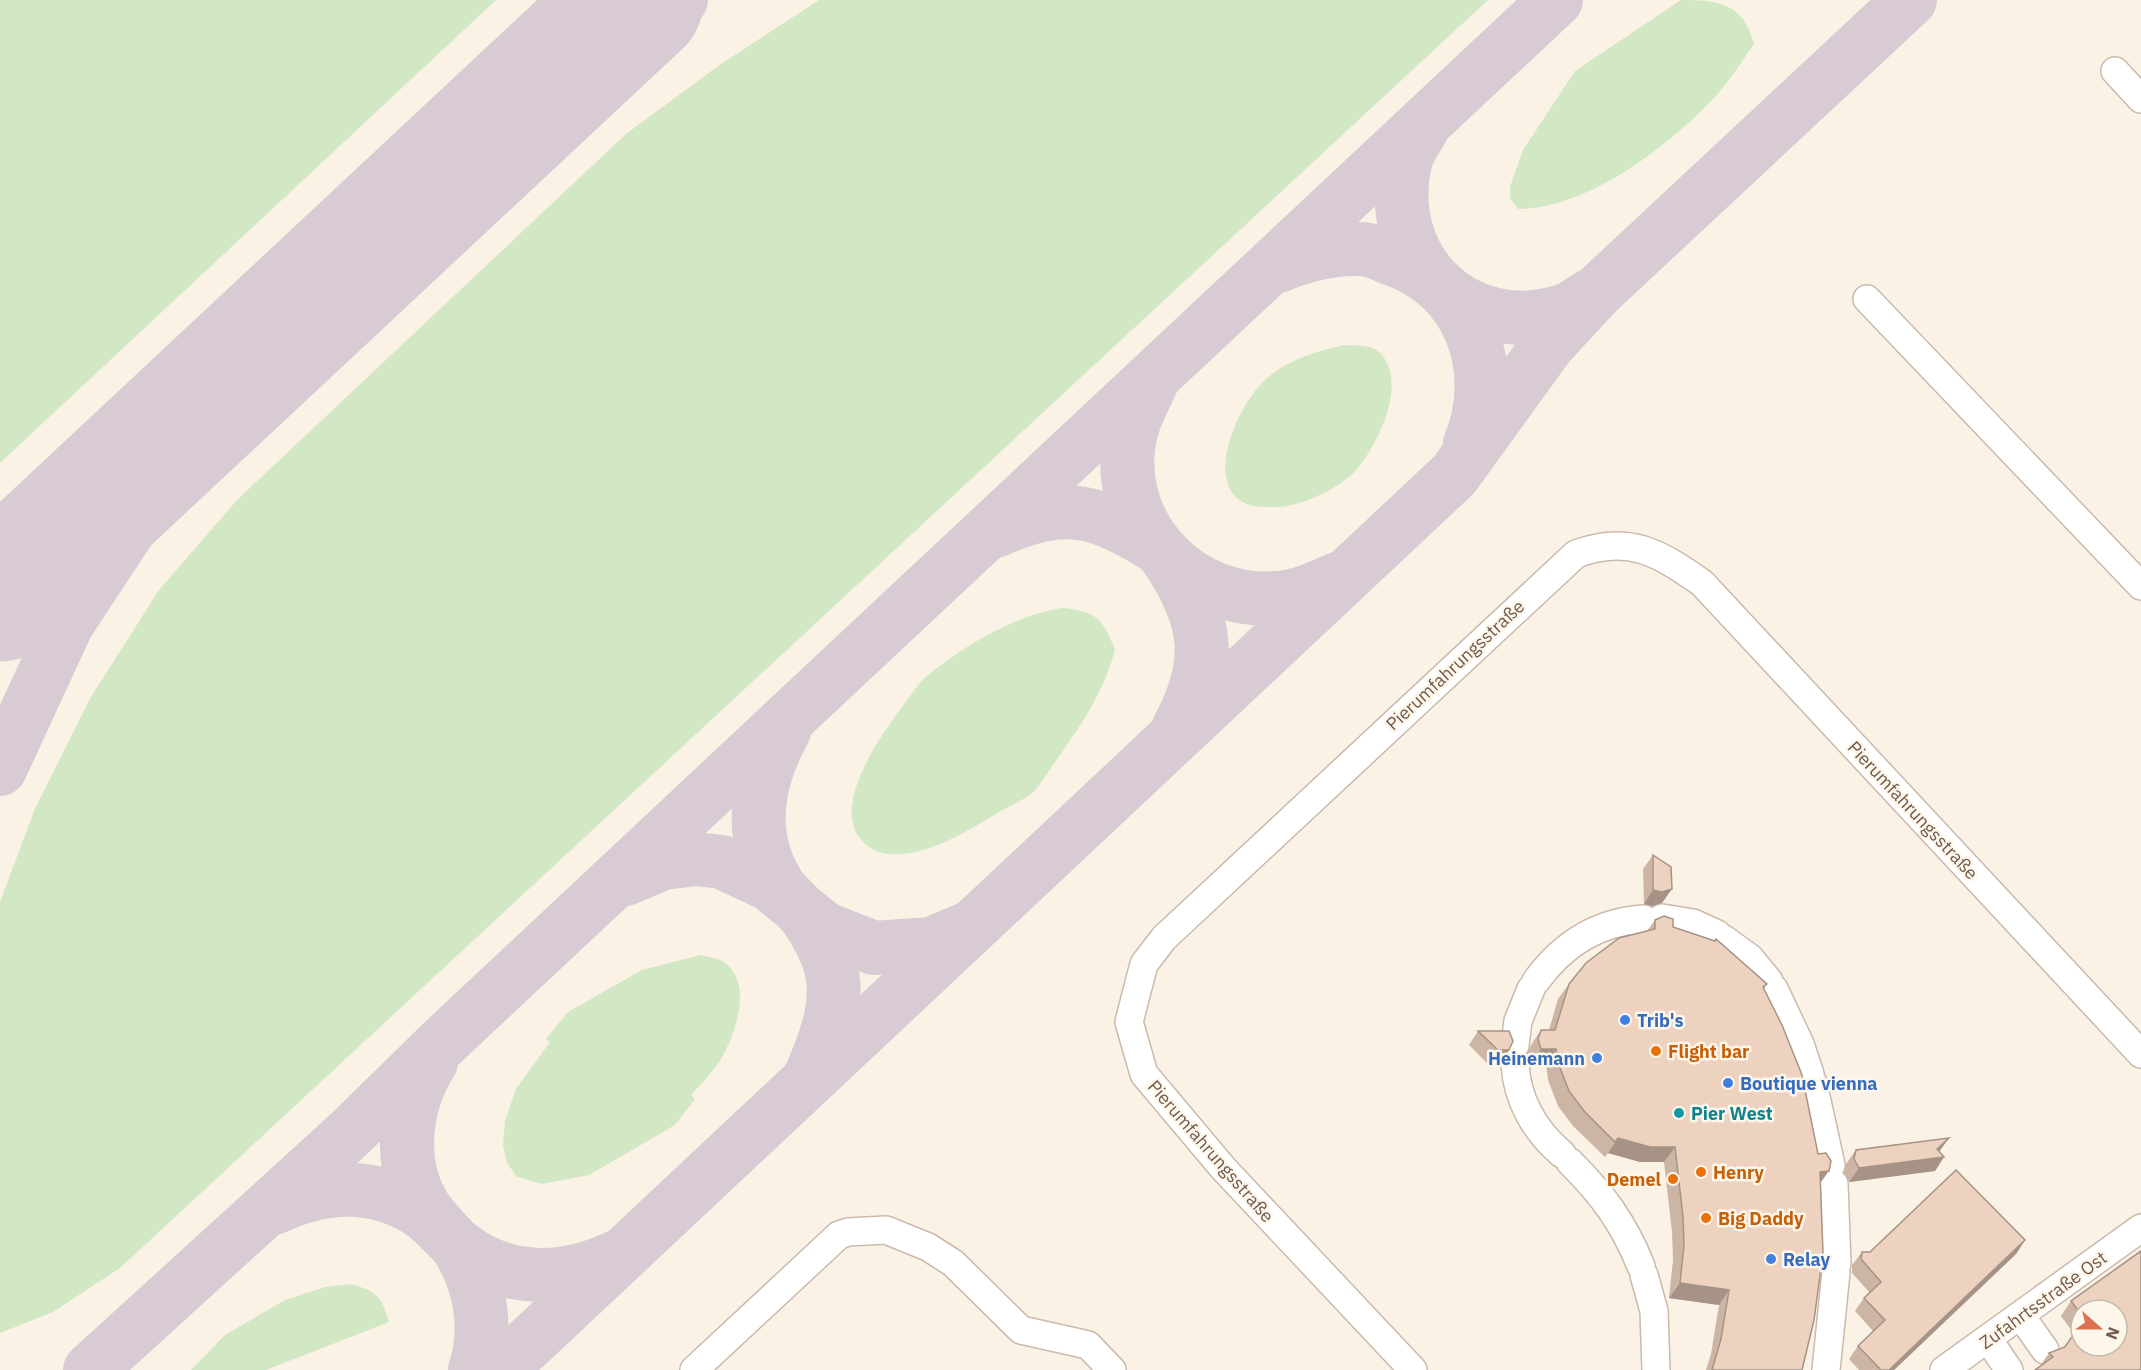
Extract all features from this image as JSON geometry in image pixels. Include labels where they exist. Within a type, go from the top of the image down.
[{"type":"lane","points":[[2115,71],[2141,99]]},
{"type":"lane","points":[[1868,298],[2141,586]]},
{"type":"lane","name":"Pierumfahrungsstraße","points":[[1413,1370],[1222,1168],[1144,1074],[1129,1022],[1144,964],[1164,938],[1576,554],[1607,545],[1630,546],[1672,562],[1702,583],[2141,1054]]},
{"type":"lane","points":[[1656,1370],[1654,1311],[1643,1271],[1616,1214],[1599,1192],[1539,1131],[1526,1110],[1520,1093],[1515,1054],[1518,1021],[1534,985],[1552,959],[1571,943],[1597,928],[1653,919],[1693,923],[1721,936],[1750,958],[1771,985],[1800,1044],[1811,1079],[1833,1175],[1837,1268],[1826,1370]]},
{"type":"lane","name":"Zufahrtsstraße Ost","points":[[1944,1370],[2141,1228]]},
{"type":"lane","points":[[694,1370],[839,1235],[848,1232],[886,1230],[907,1236],[953,1263],[1021,1330],[1088,1345],[1112,1370]]},
{"type":"lane","points":[[2021,1316],[2045,1350]]},
{"type":"lane","points":[[1988,1340],[2009,1370]]},
{"type":"green space","points":[[0,0],[496,0],[0,463]]},
{"type":"green space","points":[[819,0],[1488,0],[120,1268],[53,1312],[0,1333],[0,902],[34,811],[91,697],[159,590],[237,500],[626,134],[718,66]]},
{"type":"green space","points":[[1681,0],[1707,1],[1728,7],[1736,12],[1749,30],[1754,44],[1726,84],[1676,134],[1626,171],[1572,198],[1545,206],[1518,209],[1510,198],[1510,187],[1523,150],[1575,71]]},
{"type":"green space","points":[[1344,345],[1364,346],[1379,351],[1389,367],[1392,382],[1387,414],[1365,458],[1342,483],[1298,504],[1263,507],[1241,501],[1230,490],[1226,475],[1226,458],[1230,439],[1246,404],[1265,380],[1283,367],[1312,354]]},
{"type":"green space","points":[[1061,608],[1082,611],[1096,618],[1106,630],[1115,650],[1104,681],[1091,707],[1034,791],[968,830],[929,848],[908,853],[889,854],[873,849],[859,837],[853,822],[852,805],[856,786],[885,731],[919,685],[943,664],[990,633],[1025,618]]},
{"type":"green space","points":[[700,955],[722,961],[732,970],[738,981],[739,1008],[732,1036],[721,1059],[691,1095],[695,1099],[675,1125],[589,1175],[542,1184],[517,1177],[507,1163],[503,1145],[505,1121],[516,1089],[550,1042],[546,1039],[568,1012],[642,970]]},
{"type":"green space","points":[[351,1284],[377,1296],[389,1322],[266,1370],[191,1370],[225,1335],[285,1300],[325,1287]]},
{"type":"building","points":[[1653,855],[1671,867],[1672,889],[1662,892],[1653,890]]},
{"type":"building","name":"Pier West","points":[[1664,916],[1673,919],[1673,927],[1715,941],[1716,939],[1767,984],[1763,987],[1782,1025],[1802,1075],[1818,1154],[1826,1153],[1831,1161],[1829,1171],[1820,1172],[1823,1253],[1814,1320],[1802,1370],[1712,1370],[1721,1339],[1729,1290],[1680,1283],[1684,1245],[1683,1217],[1675,1147],[1650,1147],[1618,1138],[1615,1142],[1584,1111],[1569,1091],[1559,1065],[1556,1049],[1541,1049],[1538,1039],[1541,1030],[1555,1030],[1569,984],[1586,963],[1619,938],[1655,929],[1655,920]]},
{"type":"building","points":[[1478,1031],[1509,1031],[1513,1041],[1509,1050],[1498,1050]]},
{"type":"building","points":[[1949,1138],[1937,1149],[1944,1157],[1859,1168],[1854,1159],[1856,1150]]},
{"type":"building","points":[[1956,1170],[2025,1240],[1889,1370],[1881,1370],[1858,1346],[1885,1320],[1864,1298],[1881,1282],[1861,1259],[1862,1252],[1870,1252]]},
{"type":"building","points":[[2141,1251],[2141,1370],[2035,1370],[2053,1357],[2049,1353],[2065,1347],[2069,1341],[2069,1358],[2129,1358],[2129,1298],[2075,1298]]},
{"type":"taxiway","points":[[476,150],[600,53],[681,0]]},
{"type":"taxiway","points":[[90,1370],[348,1135],[443,1042],[1556,0]]},
{"type":"taxiway","points":[[500,1370],[1454,475],[1548,345],[1598,291],[1910,0]]},
{"type":"taxiway","points":[[1423,127],[1406,159],[1402,196],[1406,229],[1419,259],[1438,284],[1463,303],[1493,314],[1527,317],[1563,311],[1591,295]]},
{"type":"taxiway","points":[[1275,267],[1327,251],[1364,249],[1418,270],[1441,288],[1459,309],[1472,333],[1479,359],[1482,387],[1478,416],[1470,444]]},
{"type":"taxiway","points":[[0,769],[67,624],[144,507],[335,282]]},
{"type":"taxiway","points":[[1151,384],[1136,415],[1131,432],[1128,449],[1128,480],[1136,509],[1149,535],[1168,558],[1190,576],[1217,589],[1245,597],[1292,596],[1337,579]]},
{"type":"taxiway","points":[[995,531],[1040,515],[1078,513],[1114,523],[1156,546]]},
{"type":"taxiway","points":[[1167,558],[1191,601],[1198,622],[1201,642],[1201,662],[1197,683],[1190,705],[1178,729]]},
{"type":"taxiway","points":[[784,731],[767,768],[759,806],[759,826],[768,864],[779,886],[803,913],[815,931],[828,958],[832,973],[834,989],[831,1019],[810,1077]]},
{"type":"taxiway","points":[[625,879],[663,863],[696,859],[722,862],[769,884],[825,929],[874,948],[931,944],[967,929]]},
{"type":"taxiway","points":[[431,1062],[415,1095],[407,1132],[407,1151],[415,1188],[423,1205],[460,1251],[473,1279],[482,1324],[475,1370]]},
{"type":"taxiway","points":[[274,1208],[327,1191],[363,1191],[380,1194],[415,1208],[428,1217],[451,1240],[482,1261],[519,1273],[538,1275],[578,1271],[616,1257]]},
{"type":"runway","points":[[0,594],[636,0]]},
{"type":"place","name":"Trib's","points":[[1625,1020]]},
{"type":"place","name":"Flight bar","points":[[1656,1051]]},
{"type":"place","name":"Heinemann","points":[[1597,1058]]},
{"type":"place","name":"Boutique vienna","points":[[1728,1083]]},
{"type":"place","name":"Pier West","points":[[1679,1113]]},
{"type":"place","name":"Henry","points":[[1701,1172]]},
{"type":"place","name":"Demel","points":[[1673,1179]]},
{"type":"place","name":"Big Daddy","points":[[1706,1218]]},
{"type":"place","name":"Relay","points":[[1771,1259]]}]
